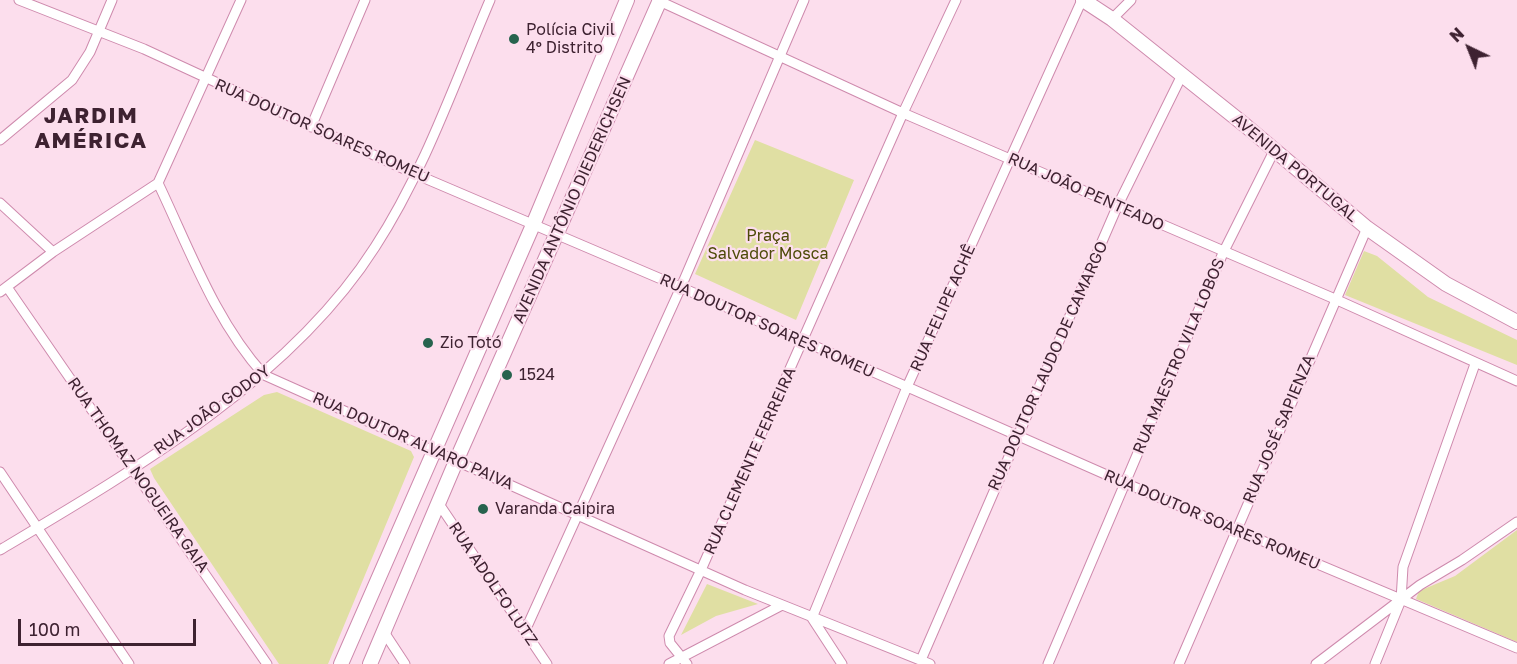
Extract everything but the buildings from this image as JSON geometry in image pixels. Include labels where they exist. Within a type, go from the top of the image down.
[{"type":"main road","name":"AVENIDA ANTÔNIO DIEDERICHSEN","points":[[340,664],[533,225],[627,0]]},
{"type":"main road","name":"AVENIDA ANTÔNIO DIEDERICHSEN","points":[[370,664],[457,459],[659,0]]},
{"type":"main road","name":"AVENIDA PORTUGAL","points":[[1083,0],[1182,75],[1367,228],[1446,284],[1517,322]]},
{"type":"street","name":"RUA DOUTOR SOARES ROMEU","points":[[19,0],[144,49],[415,174],[681,287],[1125,483],[1517,648]]},
{"type":"street","points":[[0,140],[72,80],[90,52],[112,0]]},
{"type":"street","points":[[4,289],[53,252],[158,183],[241,0]]},
{"type":"street","points":[[311,127],[365,0]]},
{"type":"street","name":"RUA JOÃO GODOY","points":[[0,550],[133,467],[264,375],[316,324],[348,287],[376,246],[415,174],[490,0]]},
{"type":"street","name":"RUA JOÃO PENTEADO","points":[[659,0],[903,113],[1011,158],[1223,253],[1335,299],[1517,381]]},
{"type":"street","points":[[525,631],[681,287],[804,0]]},
{"type":"street","name":"RUA CLEMENTE FERREIRA","points":[[684,660],[670,643],[669,636],[804,342],[903,113],[956,0]]},
{"type":"street","name":"RUA FELIPE ACHÊ","points":[[812,618],[907,387],[1083,0]]},
{"type":"street","points":[[1112,20],[1131,0]]},
{"type":"street","name":"RUA DOUTOR LAUDO DE CAMARGO","points":[[925,662],[1017,436],[1117,207],[1182,75]]},
{"type":"street","name":"RUA MAESTRO VILA LOBOS","points":[[1048,664],[1223,253],[1274,151]]},
{"type":"street","name":"RUA DOUTOR ALVARO PAIVA","points":[[158,183],[227,328],[243,352],[264,375],[457,459],[701,570],[812,618],[925,662]]},
{"type":"street","points":[[0,203],[53,252]]},
{"type":"street","name":"RUA JOSÉ SAPIENZA","points":[[1179,664],[1367,228]]},
{"type":"street","name":"RUA THOMAZ NOGUEIRA GAIA","points":[[4,289],[133,467],[267,664]]},
{"type":"street","points":[[1375,664],[1401,600],[1403,567],[1475,364]]},
{"type":"street","points":[[0,472],[129,664]]},
{"type":"street","name":"RUA ADOLFO LUTZ","points":[[439,504],[547,664]]},
{"type":"street","points":[[1316,664],[1401,600],[1517,522]]},
{"type":"street","points":[[669,664],[684,660],[782,605]]},
{"type":"street","points":[[812,618],[842,664]]},
{"type":"street","points":[[384,632],[405,664]]},
{"type":"green space","name":"Praça Salvador Mosca","points":[[755,140],[854,180],[796,320],[695,274]]},
{"type":"green space","points":[[1364,251],[1377,256],[1428,297],[1517,340],[1517,365],[1345,295]]},
{"type":"green space","points":[[277,392],[411,451],[414,457],[328,664],[279,664],[150,469],[264,395]]},
{"type":"green space","points":[[1517,530],[1517,642],[1416,599],[1419,591],[1455,576]]},
{"type":"green space","points":[[707,584],[758,604],[716,616],[681,635]]},
{"type":"place","name":"Polícia Civil 4º Distrito","points":[[514,39]]},
{"type":"place","name":"Zio Totó","points":[[428,343]]},
{"type":"place","name":"1524","points":[[507,375]]},
{"type":"place","name":"Varanda Caipira","points":[[483,509]]},
{"type":"district","name":"JARDIM AMÉRICA","points":[[91,128]]}]
